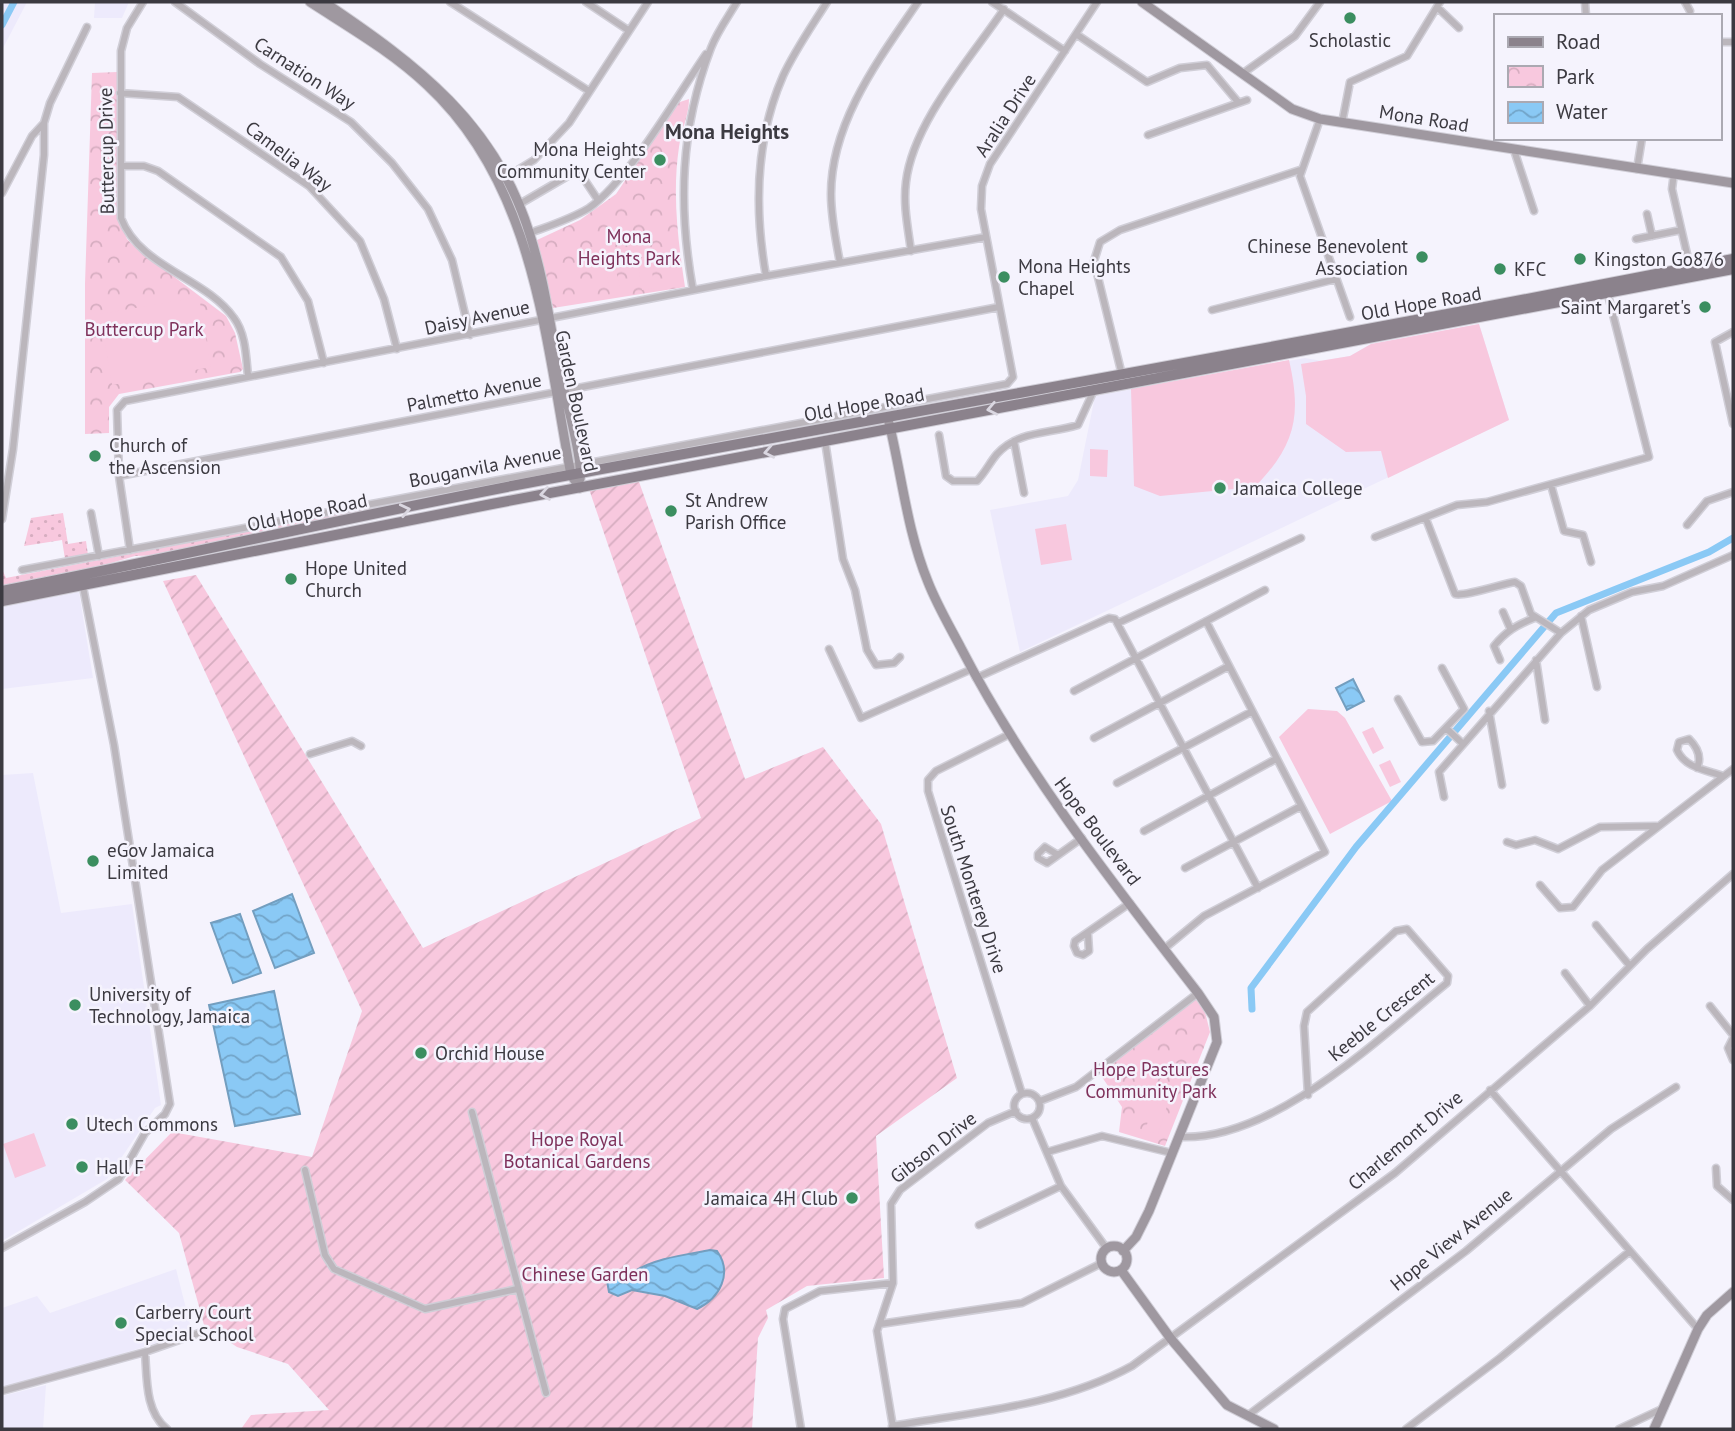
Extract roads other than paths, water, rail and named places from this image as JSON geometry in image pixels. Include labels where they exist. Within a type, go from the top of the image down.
[{"type":"main road","name":"Old Hope Road","points":[[1607,288],[1733,259]]},
{"type":"main road","name":"Old Hope Road","points":[[2,601],[575,469],[1123,380],[1518,303],[1733,270]]},
{"type":"main road","name":"Old Hope Road","points":[[2,591],[82,581],[580,488],[1094,390],[1123,380]]},
{"type":"street","name":"Buttercup Drive","points":[[143,2],[127,28],[121,51],[121,218],[127,232],[138,246],[211,297],[234,317],[242,332],[248,376]]},
{"type":"street","name":"Carnation Way","points":[[175,2],[260,64],[351,122],[392,163],[428,209],[452,260],[470,335]]},
{"type":"street","name":"Garden Boulevard","points":[[310,2],[389,54],[426,84],[469,131],[518,205],[530,233],[559,392],[580,488]]},
{"type":"street","name":"Garden Boulevard","points":[[324,2],[388,45],[430,79],[472,124],[502,180],[522,236],[545,319]]},
{"type":"street","points":[[450,2],[589,91]]},
{"type":"street","points":[[586,2],[628,30]]},
{"type":"street","points":[[502,180],[553,142],[648,2]]},
{"type":"street","points":[[530,233],[573,216],[598,200],[642,148],[712,47],[737,2]]},
{"type":"street","points":[[766,276],[758,200],[759,165],[769,116],[783,75],[827,2]]},
{"type":"street","points":[[840,263],[831,194],[840,139],[869,76],[918,2]]},
{"type":"street","points":[[992,2],[1065,51]]},
{"type":"street","name":"Aralia Drive","points":[[1011,381],[981,196],[990,164],[1097,2]]},
{"type":"street","points":[[1242,74],[1295,36],[1320,2]]},
{"type":"street","points":[[1685,2],[1690,11]]},
{"type":"street","name":"Mona Road","points":[[1145,3],[1292,109],[1320,119],[1497,143],[1514,150],[1721,180],[1733,185]]},
{"type":"street","points":[[1342,123],[1350,82],[1407,56],[1439,5],[1459,28]]},
{"type":"street","points":[[911,251],[905,205],[906,182],[916,144],[936,108],[1004,9]]},
{"type":"street","points":[[2,519],[13,449],[41,189],[44,122],[50,103],[88,27]]},
{"type":"street","points":[[1076,34],[1147,82],[1180,68],[1207,65],[1238,103]]},
{"type":"street","points":[[693,290],[683,236],[683,169],[690,125],[712,47]]},
{"type":"street","name":"Camelia Way","points":[[120,93],[178,97],[309,186],[360,241],[384,299],[397,349]]},
{"type":"street","points":[[1148,135],[1247,100]]},
{"type":"street","points":[[1320,119],[1300,170],[1350,317]]},
{"type":"street","points":[[2,193],[32,136],[44,122]]},
{"type":"street","points":[[1637,169],[1642,140]]},
{"type":"street","points":[[1514,150],[1534,211]]},
{"type":"street","points":[[121,166],[144,166],[158,171],[281,257],[309,301],[324,363]]},
{"type":"street","points":[[518,205],[578,170],[598,200]]},
{"type":"street","points":[[1123,380],[1094,261],[1100,242],[1112,233],[1161,215],[1300,170]]},
{"type":"street","points":[[1674,173],[1672,189],[1687,254]]},
{"type":"street","points":[[1647,214],[1652,236]]},
{"type":"street","points":[[1636,239],[1681,230]]},
{"type":"street","name":"Daisy Avenue","points":[[130,550],[119,476],[117,411],[121,403],[693,290],[986,237]]},
{"type":"street","points":[[1212,310],[1336,279]]},
{"type":"street","points":[[1375,537],[1457,505],[1487,502],[1645,460],[1651,453],[1607,288]]},
{"type":"street","name":"Palmetto Avenue","points":[[119,476],[999,307]]},
{"type":"street","points":[[1733,332],[1716,342],[1733,424]]},
{"type":"street","name":"Bouganvila Avenue","points":[[22,570],[575,469],[1011,381]]},
{"type":"street","points":[[939,435],[946,476],[953,481],[977,481],[996,455],[1014,441],[1026,435],[1078,425],[1094,390]]},
{"type":"street","name":"Hope Boulevard","points":[[888,418],[912,537],[928,584],[974,673],[1008,735],[1214,1017],[1217,1042],[1149,1211],[1136,1237],[1124,1251]]},
{"type":"street","points":[[825,441],[839,537],[855,590],[867,650],[876,664],[894,663],[900,657]]},
{"type":"street","points":[[1014,441],[1024,493]]},
{"type":"street","points":[[1551,485],[1564,531],[1583,534],[1591,562]]},
{"type":"street","points":[[1687,524],[1707,501],[1733,492]]},
{"type":"street","points":[[90,513],[99,556]]},
{"type":"street","points":[[1426,519],[1455,594],[1459,596],[1515,582],[1521,586],[1534,618]]},
{"type":"street","points":[[1118,623],[1301,538]]},
{"type":"street","points":[[1444,797],[1438,772],[1489,711],[1561,633],[1581,616],[1611,600],[1663,586],[1733,555]]},
{"type":"street","points":[[2,1248],[85,1202],[119,1179],[145,1133],[165,1114],[170,1104],[118,769],[82,581]]},
{"type":"street","points":[[1073,691],[1265,590]]},
{"type":"street","points":[[1503,612],[1510,628]]},
{"type":"street","points":[[1581,616],[1597,687]]},
{"type":"street","points":[[829,649],[862,718],[1109,618],[1118,623],[1133,659],[1258,888]]},
{"type":"street","points":[[1500,660],[1494,646],[1510,628],[1534,618],[1544,621],[1561,633]]},
{"type":"street","points":[[1164,948],[1204,916],[1325,852],[1227,667],[1206,621]]},
{"type":"street","points":[[1536,660],[1545,720]]},
{"type":"street","points":[[1094,738],[1227,667]]},
{"type":"street","points":[[1398,699],[1422,742],[1433,741],[1464,709],[1442,668]]},
{"type":"street","points":[[1489,711],[1502,785]]},
{"type":"street","points":[[1117,783],[1251,712]]},
{"type":"street","points":[[1447,729],[1462,743]]},
{"type":"street","name":"South Monterey Drive","points":[[1008,735],[936,771],[928,780],[928,791],[1023,1094]]},
{"type":"street","points":[[1697,768],[1699,758],[1693,744],[1689,739],[1679,742],[1676,747],[1678,755],[1697,768],[1723,776]]},
{"type":"street","points":[[310,754],[352,741],[361,746]]},
{"type":"street","points":[[1144,831],[1276,760]]},
{"type":"street","points":[[1540,885],[1560,908],[1573,907],[1602,870],[1733,769]]},
{"type":"street","points":[[1185,868],[1301,806]]},
{"type":"street","points":[[1507,842],[1516,845],[1535,840],[1558,849],[1600,827],[1656,826]]},
{"type":"street","points":[[1058,855],[1082,838]]},
{"type":"street","name":"Charlemont Drive","points":[[893,1427],[1065,1396],[1109,1378],[1171,1339],[1395,1173],[1590,1006],[1647,949],[1733,874]]},
{"type":"street","points":[[1088,936],[1130,903]]},
{"type":"street","points":[[1596,925],[1630,966]]},
{"type":"street","name":"Keeble Crescent","points":[[1180,1137],[1209,1138],[1308,1095],[1448,981],[1448,976],[1407,929],[1398,929],[1307,1012],[1304,1026],[1308,1095]]},
{"type":"street","points":[[1565,973],[1590,1006]]},
{"type":"street","points":[[1040,1101],[1076,1087],[1198,993]]},
{"type":"street","points":[[1710,1006],[1733,1037],[1728,1048],[1733,1060]]},
{"type":"street","name":"Hope View Avenue","points":[[1247,1416],[1466,1251],[1611,1129],[1676,1087]]},
{"type":"street","points":[[1490,1090],[1698,1329]]},
{"type":"street","points":[[1031,1093],[1040,1101],[1038,1113],[1032,1118],[1021,1117],[1016,1111],[1015,1103],[1023,1094],[1031,1093]]},
{"type":"street","name":"Gibson Drive","points":[[893,1427],[877,1331],[893,1283],[891,1212],[895,1196],[988,1123],[1016,1111]]},
{"type":"street","points":[[472,1112],[546,1393]]},
{"type":"street","points":[[1032,1118],[1061,1186],[1107,1249]]},
{"type":"street","points":[[1047,1152],[1102,1136],[1172,1153]]},
{"type":"street","points":[[1716,1168],[1717,1186],[1733,1199]]},
{"type":"street","points":[[305,1170],[326,1255],[334,1269],[425,1309],[517,1289]]},
{"type":"street","points":[[979,1225],[1061,1186]]},
{"type":"street","points":[[1117,1247],[1124,1251],[1127,1261],[1121,1270],[1110,1271],[1102,1263],[1102,1255],[1107,1249],[1117,1247]]},
{"type":"street","points":[[1406,1429],[1500,1358],[1630,1251]]},
{"type":"street","points":[[880,1324],[1022,1303],[1102,1263]]},
{"type":"street","points":[[1121,1270],[1171,1339],[1227,1405],[1274,1429]]},
{"type":"street","points":[[801,1429],[783,1313],[789,1305],[820,1291],[893,1283]]},
{"type":"street","points":[[1654,1429],[1698,1329],[1707,1315],[1733,1292]]},
{"type":"street","points":[[2,1391],[145,1352],[202,1332]]},
{"type":"street","points":[[145,1352],[150,1403],[159,1423],[167,1429]]},
{"type":"street","points":[[1619,1429],[1665,1407]]},
{"type":"water","points":[[1353,679],[1364,701],[1347,710],[1336,688]]},
{"type":"water","points":[[292,894],[314,953],[275,968],[253,911]]},
{"type":"water","points":[[240,914],[261,973],[233,983],[211,923]]},
{"type":"water","points":[[274,991],[300,1114],[235,1126],[209,1005]]},
{"type":"water","points":[[717,1251],[722,1259],[724,1276],[718,1292],[697,1309],[665,1296],[632,1290],[618,1296],[609,1292],[607,1281],[614,1277],[630,1274],[661,1260]]},
{"type":"waterway","points":[[2,25],[14,2]]},
{"type":"waterway","points":[[1252,1009],[1251,988],[1356,847],[1556,613],[1709,552],[1733,538]]},
{"type":"place","name":"Scholastic","points":[[1350,18]]},
{"type":"place","name":"Mona Heights Community Center","points":[[660,160]]},
{"type":"place","name":"Chinese Benevolent Association","points":[[1422,257]]},
{"type":"place","name":"Kingston Go876","points":[[1580,259]]},
{"type":"place","name":"KFC","points":[[1500,269]]},
{"type":"place","name":"Mona Heights Chapel","points":[[1004,277]]},
{"type":"place","name":"Saint Margaret's","points":[[1705,307]]},
{"type":"place","name":"Church of the Ascension","points":[[95,456]]},
{"type":"place","name":"Jamaica College","points":[[1220,488]]},
{"type":"place","name":"St Andrew Parish Office","points":[[671,511]]},
{"type":"place","name":"Hope United Church","points":[[291,579]]},
{"type":"place","name":"eGov Jamaica Limited","points":[[93,861]]},
{"type":"place","name":"University of Technology, Jamaica","points":[[75,1005]]},
{"type":"place","name":"Orchid House","points":[[421,1053]]},
{"type":"place","name":"Utech Commons","points":[[72,1124]]},
{"type":"place","name":"Hall F","points":[[82,1167]]},
{"type":"place","name":"Jamaica 4H Club","points":[[852,1198]]},
{"type":"place","name":"Carberry Court Special School","points":[[121,1323]]},
{"type":"district","name":"Mona Heights","points":[[727,131]]},
{"type":"park label","name":"Mona Heights Park","points":[[629,247]]},
{"type":"park label","name":"Buttercup Park","points":[[144,329]]},
{"type":"park label","name":"Hope Pastures Community Park","points":[[1151,1080]]},
{"type":"park label","name":"Hope Royal Botanical Gardens","points":[[577,1150]]},
{"type":"park label","name":"Chinese Garden","points":[[585,1274]]}]
